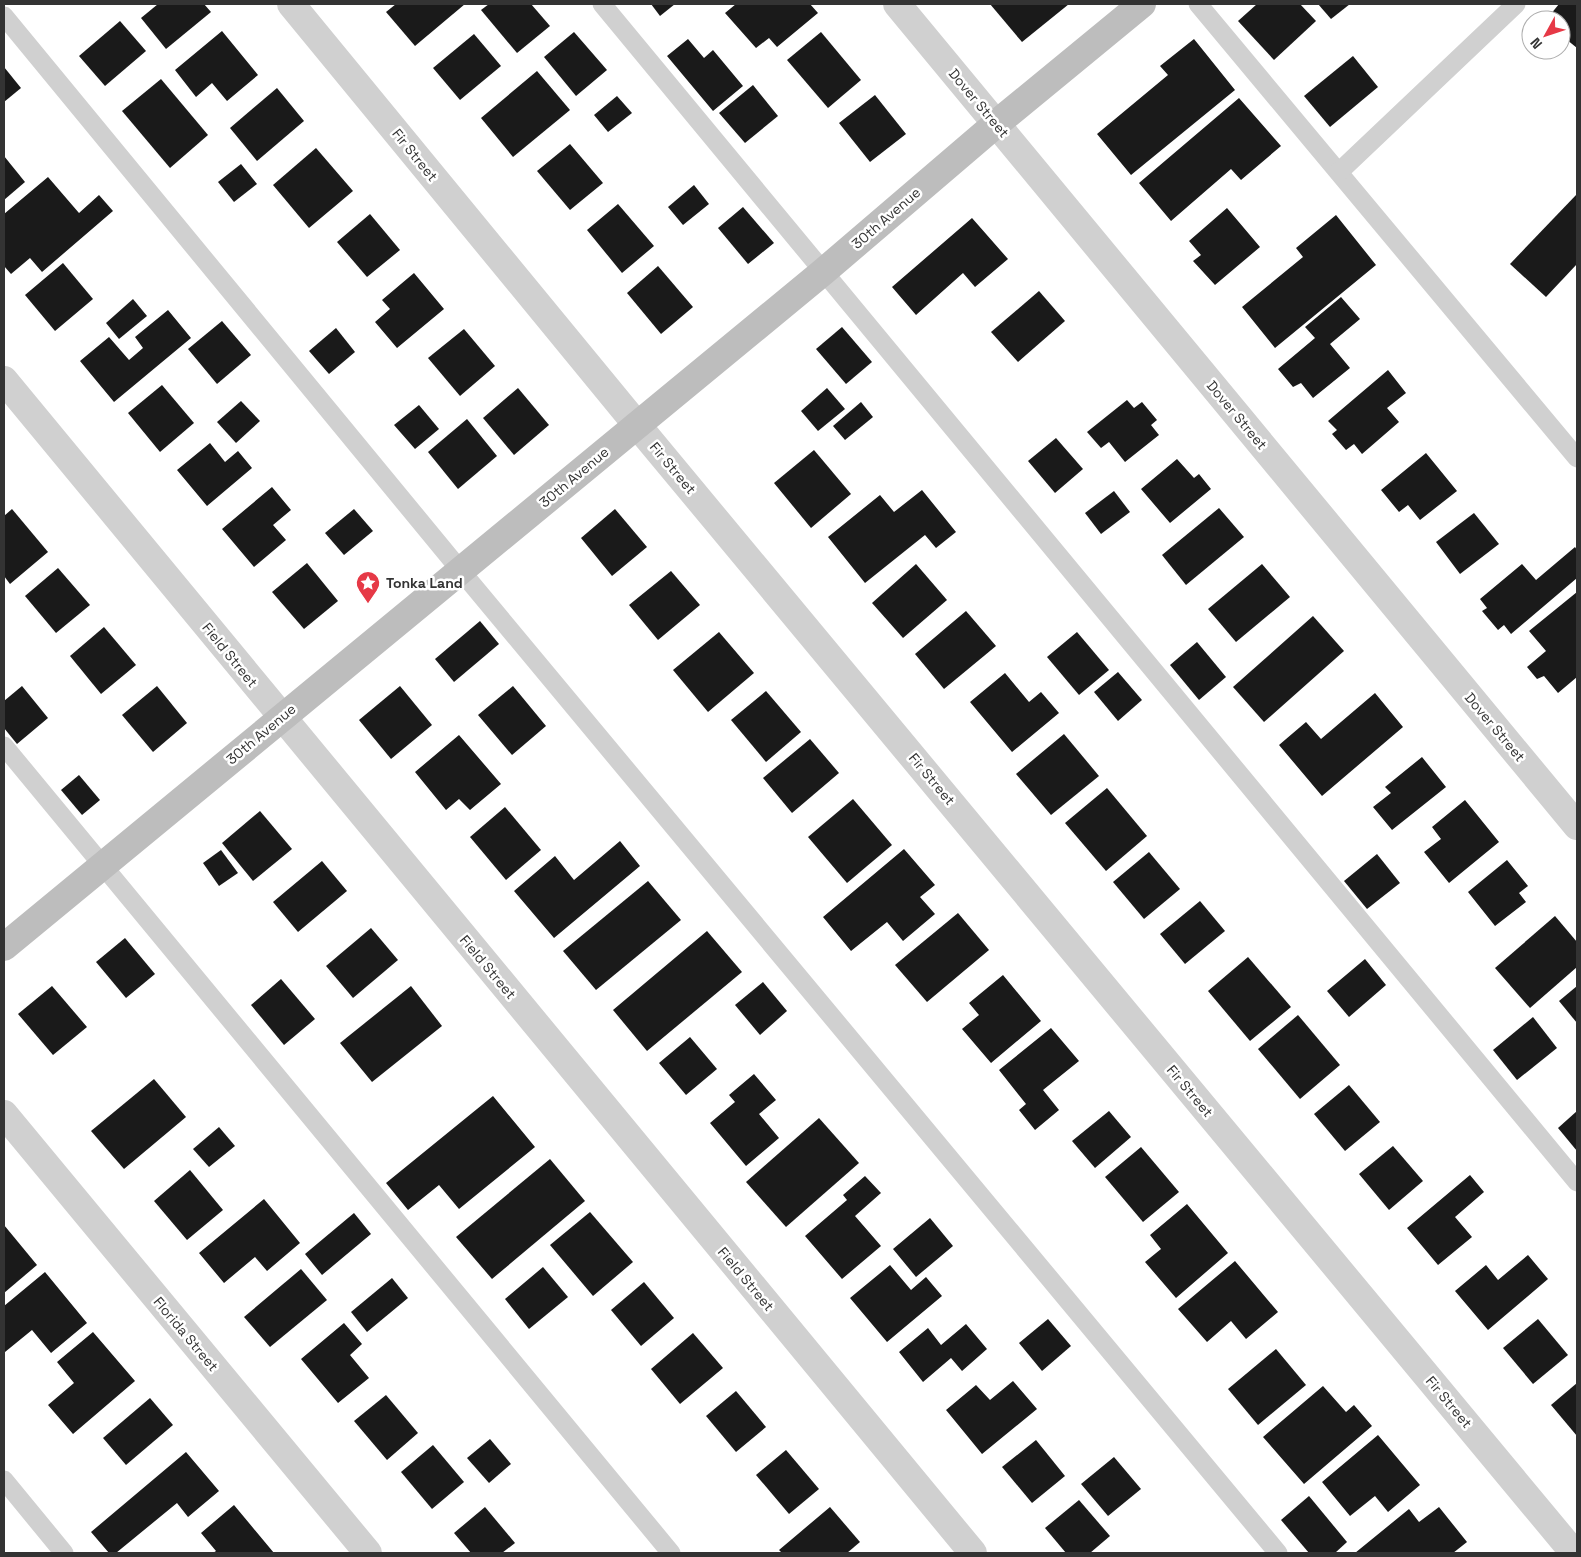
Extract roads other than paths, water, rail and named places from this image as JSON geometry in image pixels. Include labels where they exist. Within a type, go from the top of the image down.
[{"type":"street","name":"Fir Street","points":[[291,4],[637,425],[1574,1553]]},
{"type":"street","name":"Dover Street","points":[[897,4],[1577,826]]},
{"type":"street","name":"30th Avenue","points":[[4,947],[823,272],[996,124],[1142,4]]},
{"type":"street","name":"Field Street","points":[[4,380],[973,1553]]},
{"type":"street","name":"Florida Street","points":[[4,1114],[368,1553]]},
{"type":"lane","points":[[602,4],[1577,1182]]},
{"type":"lane","points":[[1198,4],[1577,458]]},
{"type":"lane","points":[[1339,172],[1516,4]]},
{"type":"lane","points":[[4,16],[461,571],[1278,1553]]},
{"type":"lane","points":[[4,746],[671,1553]]},
{"type":"lane","points":[[4,1480],[64,1553]]},
{"type":"place","name":"Tonka Land","points":[[368,604]]}]
